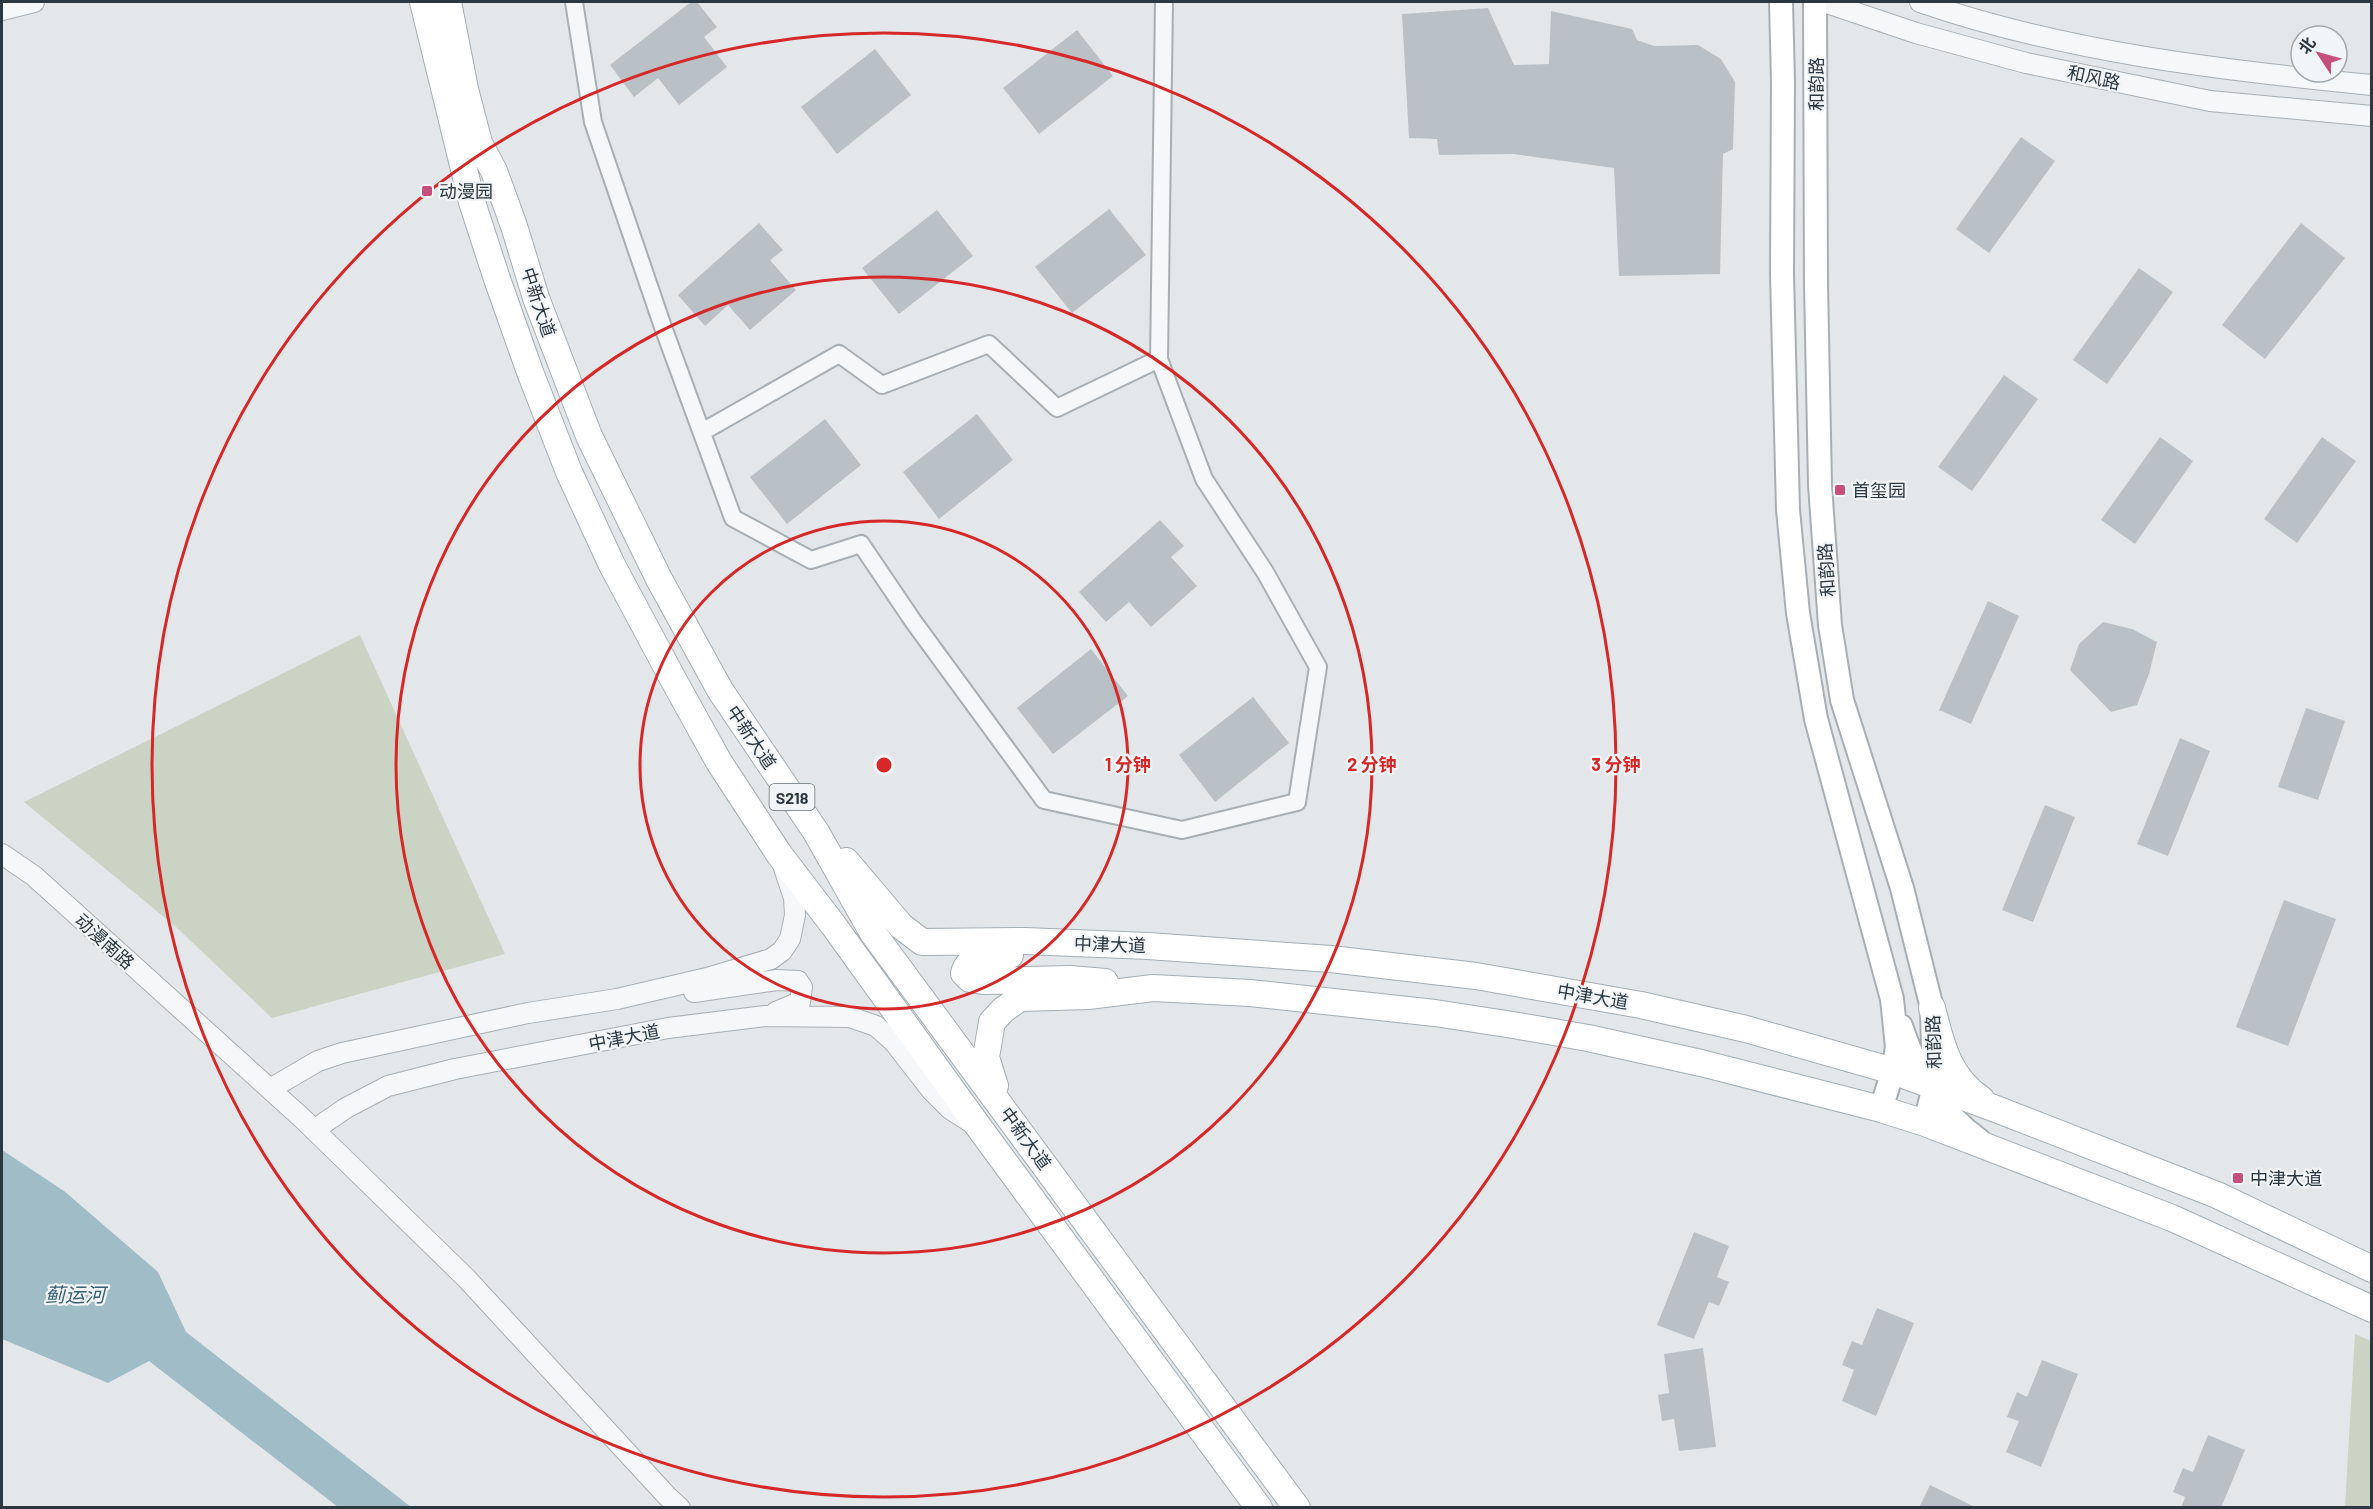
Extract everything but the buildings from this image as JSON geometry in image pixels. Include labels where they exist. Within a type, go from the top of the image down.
[{"type":"main road","name":"中新大道","points":[[423,2],[472,202],[497,279],[569,472],[612,565],[719,762],[779,854],[909,1028],[978,1126],[1259,1508]]},
{"type":"main road","name":"中新大道","points":[[448,2],[465,89],[479,143],[494,171],[536,298],[589,436],[654,569],[720,690],[816,832],[873,933],[1003,1106],[1297,1508]]},
{"type":"main road","name":"和韵路","points":[[1781,2],[1782,274],[1788,510],[1798,613],[1816,719],[1892,999],[1897,1047],[1893,1071],[1881,1109]]},
{"type":"main road","name":"和韵路","points":[[1815,2],[1816,285],[1820,485],[1830,625],[1842,700],[1902,888],[1932,1008],[1931,1088],[1925,1123]]},
{"type":"main road","name":"中津大道","points":[[816,832],[837,852],[901,926],[922,942],[1025,941],[1148,946],[1331,959],[1476,976],[1641,1005],[1746,1029],[1893,1071],[1931,1088],[1996,1109],[2217,1195],[2372,1269]]},
{"type":"main road","points":[[1148,946],[1090,955],[982,957],[966,966],[964,973],[970,979],[983,981],[1070,979],[1153,988],[1250,993],[1436,1013],[1588,1038],[1701,1063],[1881,1109],[1925,1123],[2172,1218],[2372,1309]]},
{"type":"main road","points":[[1003,1106],[986,1057],[992,1022],[1003,1010],[1020,998],[1088,996],[1153,988]]},
{"type":"main road","points":[[1892,999],[1902,1031],[1931,1088],[1967,1131],[1991,1149]]},
{"type":"main road","points":[[1932,1008],[1951,1069],[1976,1096],[1996,1109]]},
{"type":"street","points":[[2,10],[34,2]]},
{"type":"street","points":[[574,2],[593,122],[663,327],[733,518],[810,560],[861,544],[913,621],[1044,800],[1182,830],[1297,802],[1318,667],[1265,572],[1204,479],[1159,359],[1164,2]]},
{"type":"street","name":"和风路","points":[[1824,2],[1916,33],[2038,66],[2210,101],[2372,116]]},
{"type":"street","name":"和风路","points":[[1920,2],[1974,21],[2083,45],[2244,72],[2372,85]]},
{"type":"street","points":[[702,432],[839,354],[882,385],[989,344],[1058,408],[1159,359]]},
{"type":"street","name":"动漫南路","points":[[2,854],[34,876],[270,1089],[467,1279],[668,1504]]},
{"type":"street","points":[[617,999],[755,965],[771,960],[782,951],[790,939],[795,915],[794,898],[779,854]]},
{"type":"street","points":[[270,1089],[318,1061],[342,1053],[528,1013],[617,999],[679,994],[777,980],[798,981],[802,987],[800,1002],[765,1016]]},
{"type":"street","name":"中津大道","points":[[314,1130],[370,1094],[399,1083],[454,1069],[669,1028],[765,1016],[850,1017],[876,1026],[894,1042],[932,1092],[950,1109],[978,1126]]},
{"type":"green space","points":[[360,635],[505,954],[272,1018],[175,926],[24,802]]},
{"type":"green space","points":[[2355,1334],[2371,1341],[2371,1507],[2345,1507]]},
{"type":"water","name":"蓟运河","points":[[2,1150],[64,1191],[158,1272],[186,1332],[411,1507],[338,1507],[149,1361],[108,1383],[2,1339]]},
{"type":"place","name":"动漫园","points":[[427,191]]},
{"type":"place","name":"首玺园","points":[[1840,490]]},
{"type":"place","name":"中津大道","points":[[2238,1178]]}]
